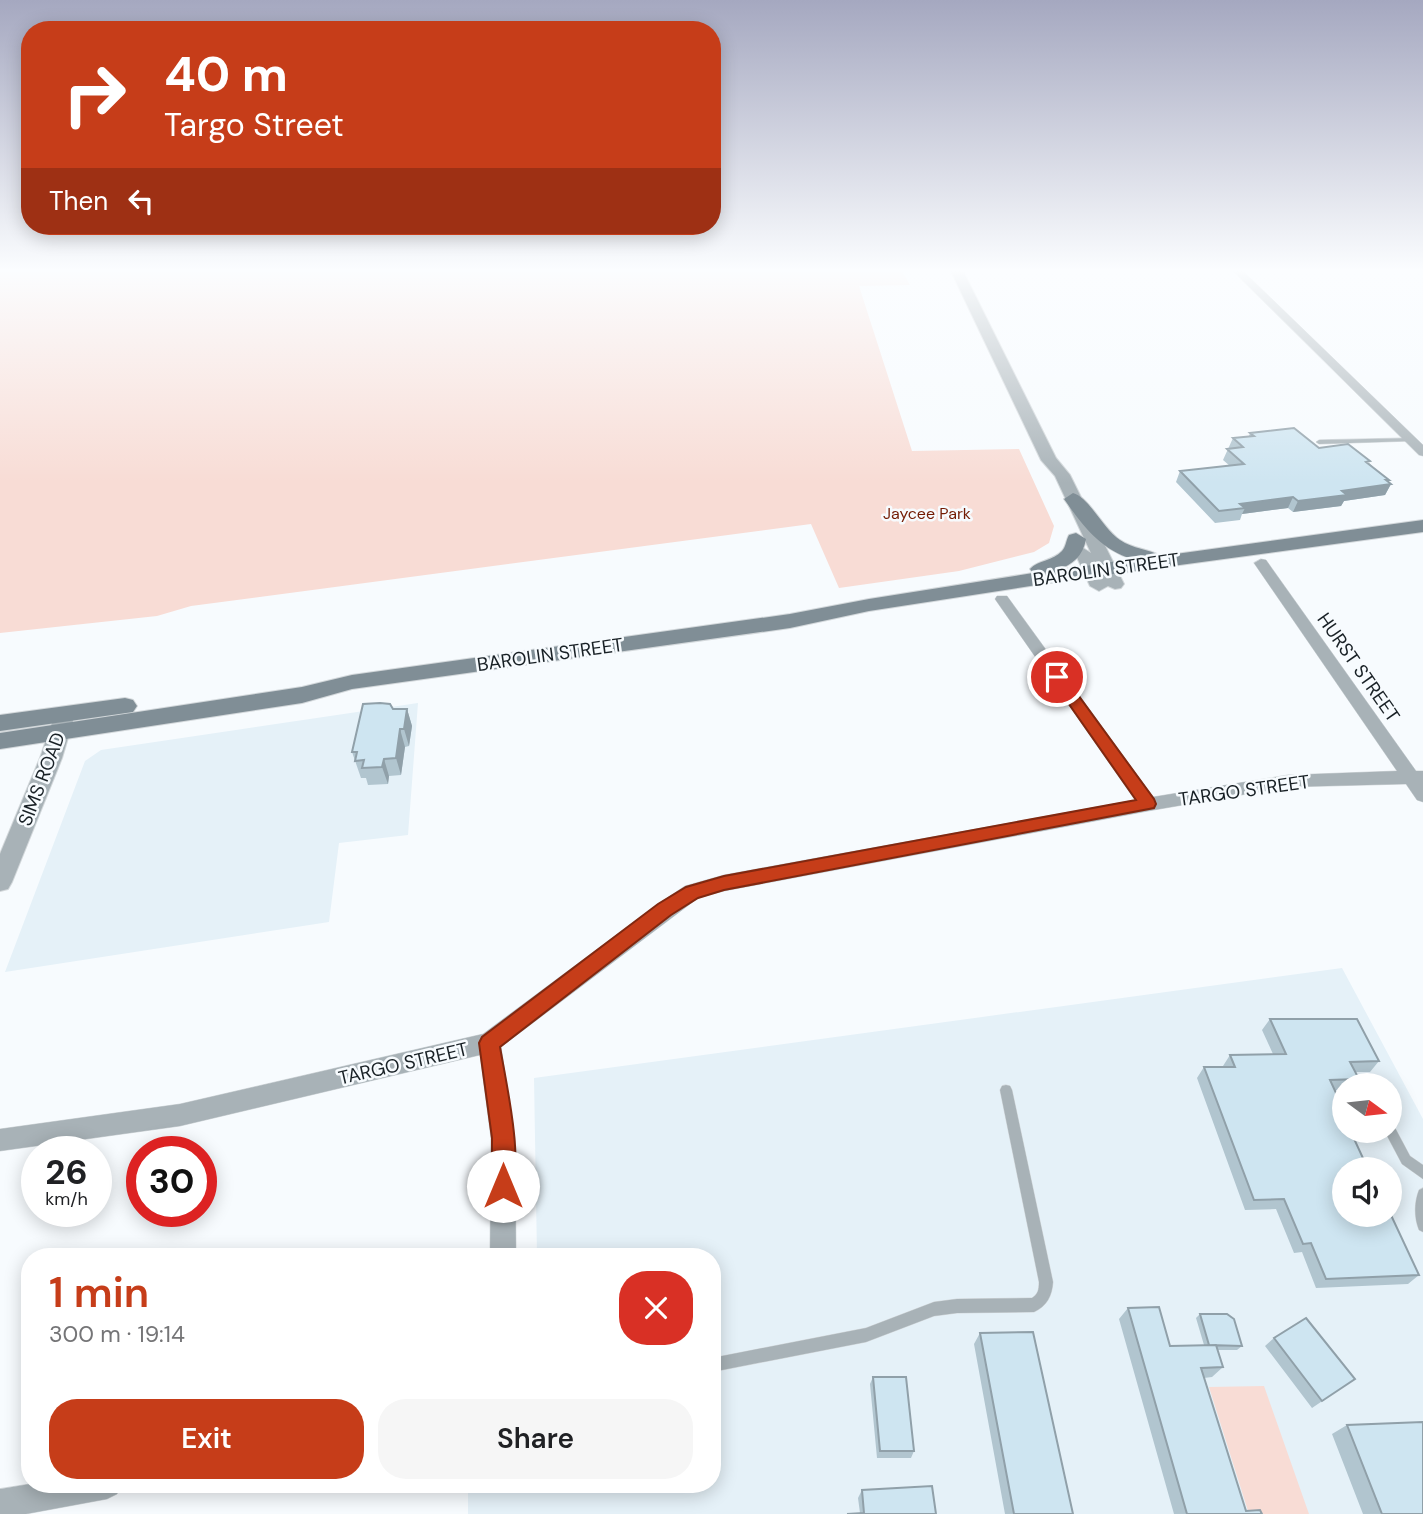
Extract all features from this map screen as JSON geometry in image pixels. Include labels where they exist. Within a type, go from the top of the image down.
[{"type":"main road","points":[[1073,499],[1099,534],[1112,544],[1140,556],[1170,560]]},
{"type":"main road","name":"BAROLIN STREET","points":[[790,621],[874,615],[1002,599],[1103,578],[1170,560],[1423,526]]},
{"type":"main road","name":"BAROLIN STREET","points":[[0,723],[62,724],[302,695],[352,682],[790,621],[910,599],[1261,563],[1423,539]]},
{"type":"main road","points":[[910,599],[1044,568],[1069,557],[1073,553],[1076,540]]},
{"type":"main road","name":"BAROLIN STREET","points":[[0,741],[62,724]]},
{"type":"street","points":[[990,342],[1049,460],[1062,474],[1103,578]]},
{"type":"street","points":[[1310,342],[1423,453]]},
{"type":"street","points":[[1049,460],[1049,474],[1076,540],[1103,578]]},
{"type":"street","name":"HURST STREET","points":[[1261,563],[1417,777],[1423,795]]},
{"type":"street","points":[[1002,599],[1148,804]]},
{"type":"street","name":"SIMS ROAD","points":[[0,882],[62,724]]},
{"type":"street","name":"TARGO STREET","points":[[0,1140],[180,1115],[489,1043],[665,910],[692,892],[724,883],[1288,780],[1417,777]]},
{"type":"street","points":[[489,1043],[503,1138],[503,1248]]},
{"type":"street","points":[[0,1504],[59,1493]]},
{"type":"lane","points":[[1319,442],[1411,440]]},
{"type":"lane","points":[[721,1363],[866,1335],[934,1309],[957,1306],[1034,1306],[1041,1301],[1046,1282],[1006,1090]]},
{"type":"lane","points":[[1397,1143],[1406,1160],[1423,1173]]},
{"type":"lane","points":[[1423,1194],[1423,1226]]},
{"type":"shaded area","points":[[418,703],[408,835],[339,843],[329,922],[5,972],[85,761],[101,750]]},
{"type":"shaded area","points":[[1342,968],[1398,1073],[1332,1073],[1332,1143],[1402,1143],[1402,1080],[1423,1119],[1423,1514],[468,1514],[468,1493],[721,1493],[721,1248],[537,1248],[534,1078]]},
{"type":"green space","name":"Jaycee Park","points":[[0,342],[877,342],[912,451],[1019,449],[1054,526],[1049,543],[1034,552],[959,571],[839,588],[811,524],[191,606],[157,616],[0,633]]},
{"type":"green space","points":[[1264,1386],[1309,1514],[1249,1514],[1209,1387]]},
{"type":"building","points":[[1294,428],[1319,448],[1348,444],[1370,461],[1366,462],[1391,484],[1342,491],[1347,495],[1298,501],[1293,497],[1240,504],[1245,508],[1219,511],[1180,471],[1244,464],[1227,449],[1243,447],[1233,438],[1254,436],[1250,433]]},
{"type":"building","points":[[363,704],[390,704],[393,709],[407,709],[404,729],[400,729],[396,758],[384,759],[382,767],[362,768],[364,760],[355,761],[357,752],[352,752]]},
{"type":"building","points":[[1270,1019],[1357,1019],[1379,1061],[1350,1062],[1356,1073],[1332,1073],[1330,1080],[1332,1143],[1356,1143],[1362,1157],[1332,1157],[1332,1227],[1397,1227],[1419,1275],[1326,1279],[1311,1243],[1303,1244],[1284,1199],[1254,1200],[1204,1067],[1235,1067],[1230,1055],[1286,1054]]},
{"type":"building","points":[[1159,1307],[1170,1346],[1216,1345],[1223,1367],[1201,1368],[1246,1511],[1260,1510],[1262,1514],[1187,1514],[1128,1308]]},
{"type":"building","points":[[1200,1314],[1227,1314],[1234,1319],[1242,1346],[1209,1345]]},
{"type":"building","points":[[1306,1318],[1355,1379],[1322,1401],[1274,1338]]},
{"type":"building","points":[[1033,1332],[1073,1514],[1014,1514],[980,1333]]},
{"type":"building","points":[[873,1377],[906,1377],[914,1451],[880,1451]]},
{"type":"building","points":[[1423,1422],[1423,1514],[1382,1514],[1347,1425]]},
{"type":"building","points":[[932,1486],[936,1514],[847,1514],[864,1513],[862,1490]]},
{"type":"route","points":[[503,1186],[503,1138],[489,1043],[692,892],[724,883],[1148,804],[1057,677]]}]
